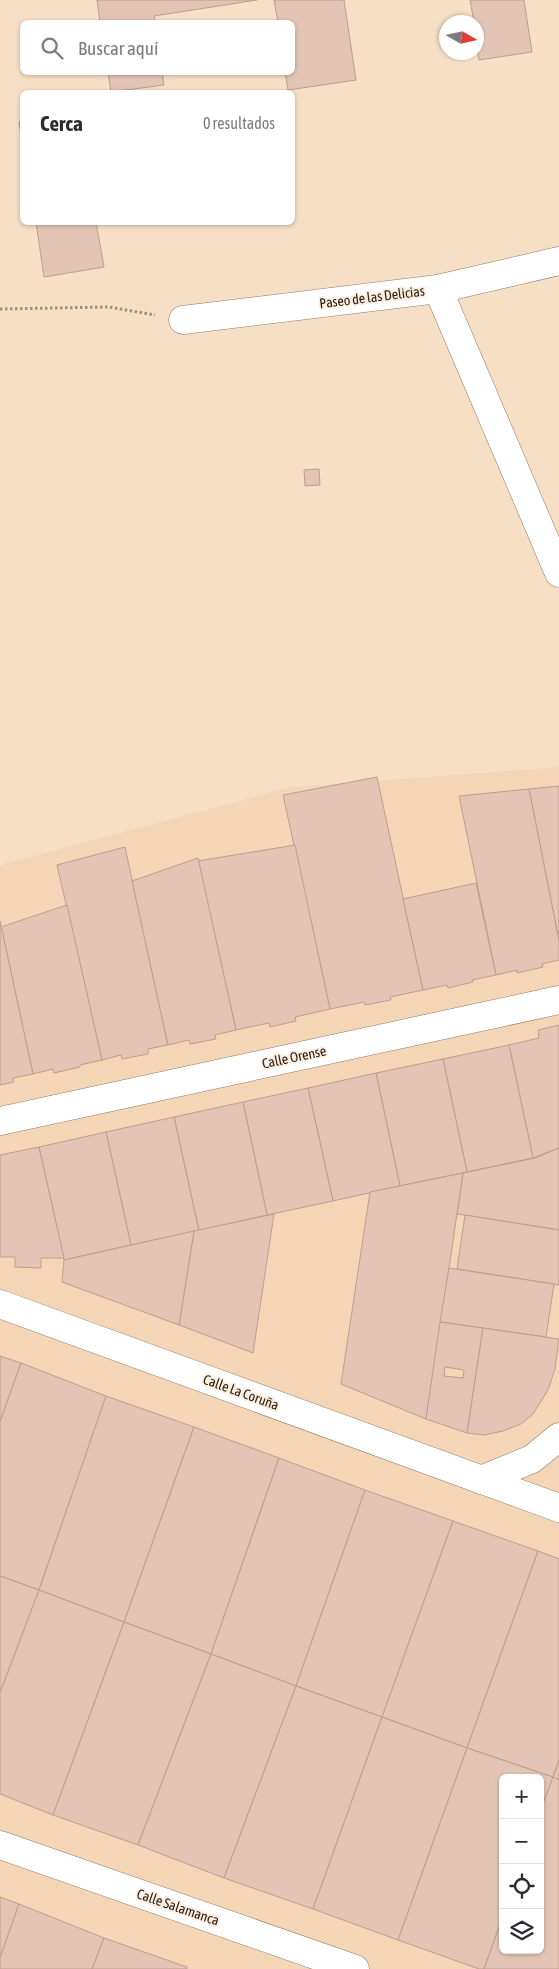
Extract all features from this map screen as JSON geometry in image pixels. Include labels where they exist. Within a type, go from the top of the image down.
[{"type":"street","name":"Paseo de las Delicias","points":[[183,320],[438,290],[559,261]]},
{"type":"street","points":[[438,290],[559,573]]},
{"type":"street","name":"Calle Orense","points":[[0,1121],[559,1000]]},
{"type":"street","name":"Calle La Coruña","points":[[0,1304],[559,1508]]},
{"type":"street","points":[[481,1480],[532,1459],[559,1437]]},
{"type":"street","name":"Calle Salamanca","points":[[0,1845],[355,1969]]},
{"type":"path","points":[[0,309],[109,307],[183,320]]},
{"type":"shaded area","points":[[559,767],[559,1969],[0,1969],[0,865],[291,787]]},
{"type":"building","points":[[97,0],[257,0],[154,16],[155,20],[100,20]]},
{"type":"building","points":[[274,0],[344,0],[356,80],[288,90],[286,75],[295,75],[295,20],[278,20]]},
{"type":"building","points":[[470,0],[524,0],[532,52],[484,59],[484,15],[473,15]]},
{"type":"building","points":[[108,75],[162,75],[164,85],[111,90]]},
{"type":"building","points":[[36,225],[97,225],[104,267],[44,277]]},
{"type":"building","points":[[319,469],[320,485],[305,486],[304,470]]},
{"type":"building","points":[[377,777],[423,990],[390,997],[391,1000],[365,1005],[364,1002],[330,1009],[283,795]]},
{"type":"building","points":[[559,786],[559,941],[529,789]]},
{"type":"building","points":[[529,789],[559,941],[559,960],[542,964],[543,967],[517,973],[517,970],[496,975],[459,796]]},
{"type":"building","points":[[295,845],[330,1009],[295,1017],[296,1021],[270,1027],[269,1023],[236,1030],[198,861]]},
{"type":"building","points":[[125,847],[168,1045],[148,1049],[148,1054],[122,1059],[121,1055],[102,1060],[57,865]]},
{"type":"building","points":[[198,858],[236,1030],[215,1035],[216,1039],[190,1044],[189,1040],[168,1045],[132,881]]},
{"type":"building","points":[[476,883],[496,975],[448,988],[447,985],[423,990],[403,899]]},
{"type":"building","points":[[67,905],[102,1060],[54,1073],[53,1069],[33,1074],[1,927]]},
{"type":"building","points":[[0,921],[33,1074],[13,1078],[14,1082],[0,1085]]},
{"type":"building","points":[[559,1025],[559,1148],[533,1158],[509,1045],[539,1038],[538,1030]]},
{"type":"building","points":[[509,1045],[533,1158],[467,1172],[443,1059]]},
{"type":"building","points":[[443,1059],[467,1172],[400,1186],[376,1073]]},
{"type":"building","points":[[376,1073],[400,1186],[333,1201],[308,1088]]},
{"type":"building","points":[[308,1088],[333,1201],[267,1215],[243,1102]]},
{"type":"building","points":[[243,1102],[267,1215],[199,1231],[174,1117]]},
{"type":"building","points":[[174,1117],[199,1231],[131,1245],[106,1132]]},
{"type":"building","points":[[106,1132],[131,1245],[64,1260],[39,1147]]},
{"type":"building","points":[[39,1147],[64,1258],[41,1258],[41,1268],[15,1267],[15,1257],[0,1257],[0,1155]]},
{"type":"building","points":[[559,1148],[559,1230],[457,1214],[463,1173],[535,1158]]},
{"type":"building","points":[[463,1173],[426,1419],[341,1384],[370,1192]]},
{"type":"building","points":[[274,1214],[253,1353],[179,1325],[194,1231]]},
{"type":"building","points":[[465,1215],[559,1230],[559,1285],[457,1269]]},
{"type":"building","points":[[194,1231],[179,1325],[62,1282],[64,1260]]},
{"type":"building","points":[[449,1268],[554,1284],[546,1337],[440,1322]]},
{"type":"building","points":[[440,1322],[483,1328],[467,1433],[426,1419]],"holes":[[[445,1367],[464,1370],[463,1378],[444,1376]]]},
{"type":"building","points":[[483,1328],[559,1339],[555,1369],[548,1390],[533,1414],[521,1424],[503,1431],[484,1435],[467,1433]]},
{"type":"building","points":[[0,1356],[21,1363],[0,1422]]},
{"type":"building","points":[[21,1363],[106,1396],[39,1590],[0,1576],[0,1422]]},
{"type":"building","points":[[106,1396],[194,1427],[124,1622],[39,1590]]},
{"type":"building","points":[[194,1427],[279,1458],[211,1654],[124,1622]]},
{"type":"building","points":[[279,1458],[365,1490],[296,1686],[211,1654]]},
{"type":"building","points":[[365,1490],[453,1521],[382,1717],[296,1686]]},
{"type":"building","points":[[453,1521],[538,1551],[467,1748],[382,1717]]},
{"type":"building","points":[[538,1551],[559,1559],[559,1760],[553,1777],[467,1748]]},
{"type":"building","points":[[0,1576],[39,1590],[0,1693]]},
{"type":"building","points":[[39,1590],[124,1622],[53,1815],[0,1794],[0,1693]]},
{"type":"building","points":[[124,1622],[211,1654],[138,1845],[53,1815]]},
{"type":"building","points":[[211,1654],[296,1686],[224,1878],[138,1845]]},
{"type":"building","points":[[296,1686],[382,1717],[313,1909],[224,1878]]},
{"type":"building","points":[[382,1717],[467,1748],[398,1940],[313,1909]]},
{"type":"building","points":[[467,1748],[553,1777],[544,1801],[544,1774],[499,1774],[499,1927],[484,1969],[479,1969],[398,1940]]},
{"type":"building","points":[[559,1760],[559,1780],[553,1777]]},
{"type":"building","points":[[553,1777],[559,1780],[559,1969],[484,1969],[499,1927],[499,1954],[544,1954],[544,1801]]},
{"type":"building","points":[[0,1897],[19,1904],[0,1958]]},
{"type":"building","points":[[19,1904],[104,1938],[92,1969],[0,1969],[0,1958]]},
{"type":"building","points":[[104,1938],[187,1967],[187,1969],[92,1969]]}]
